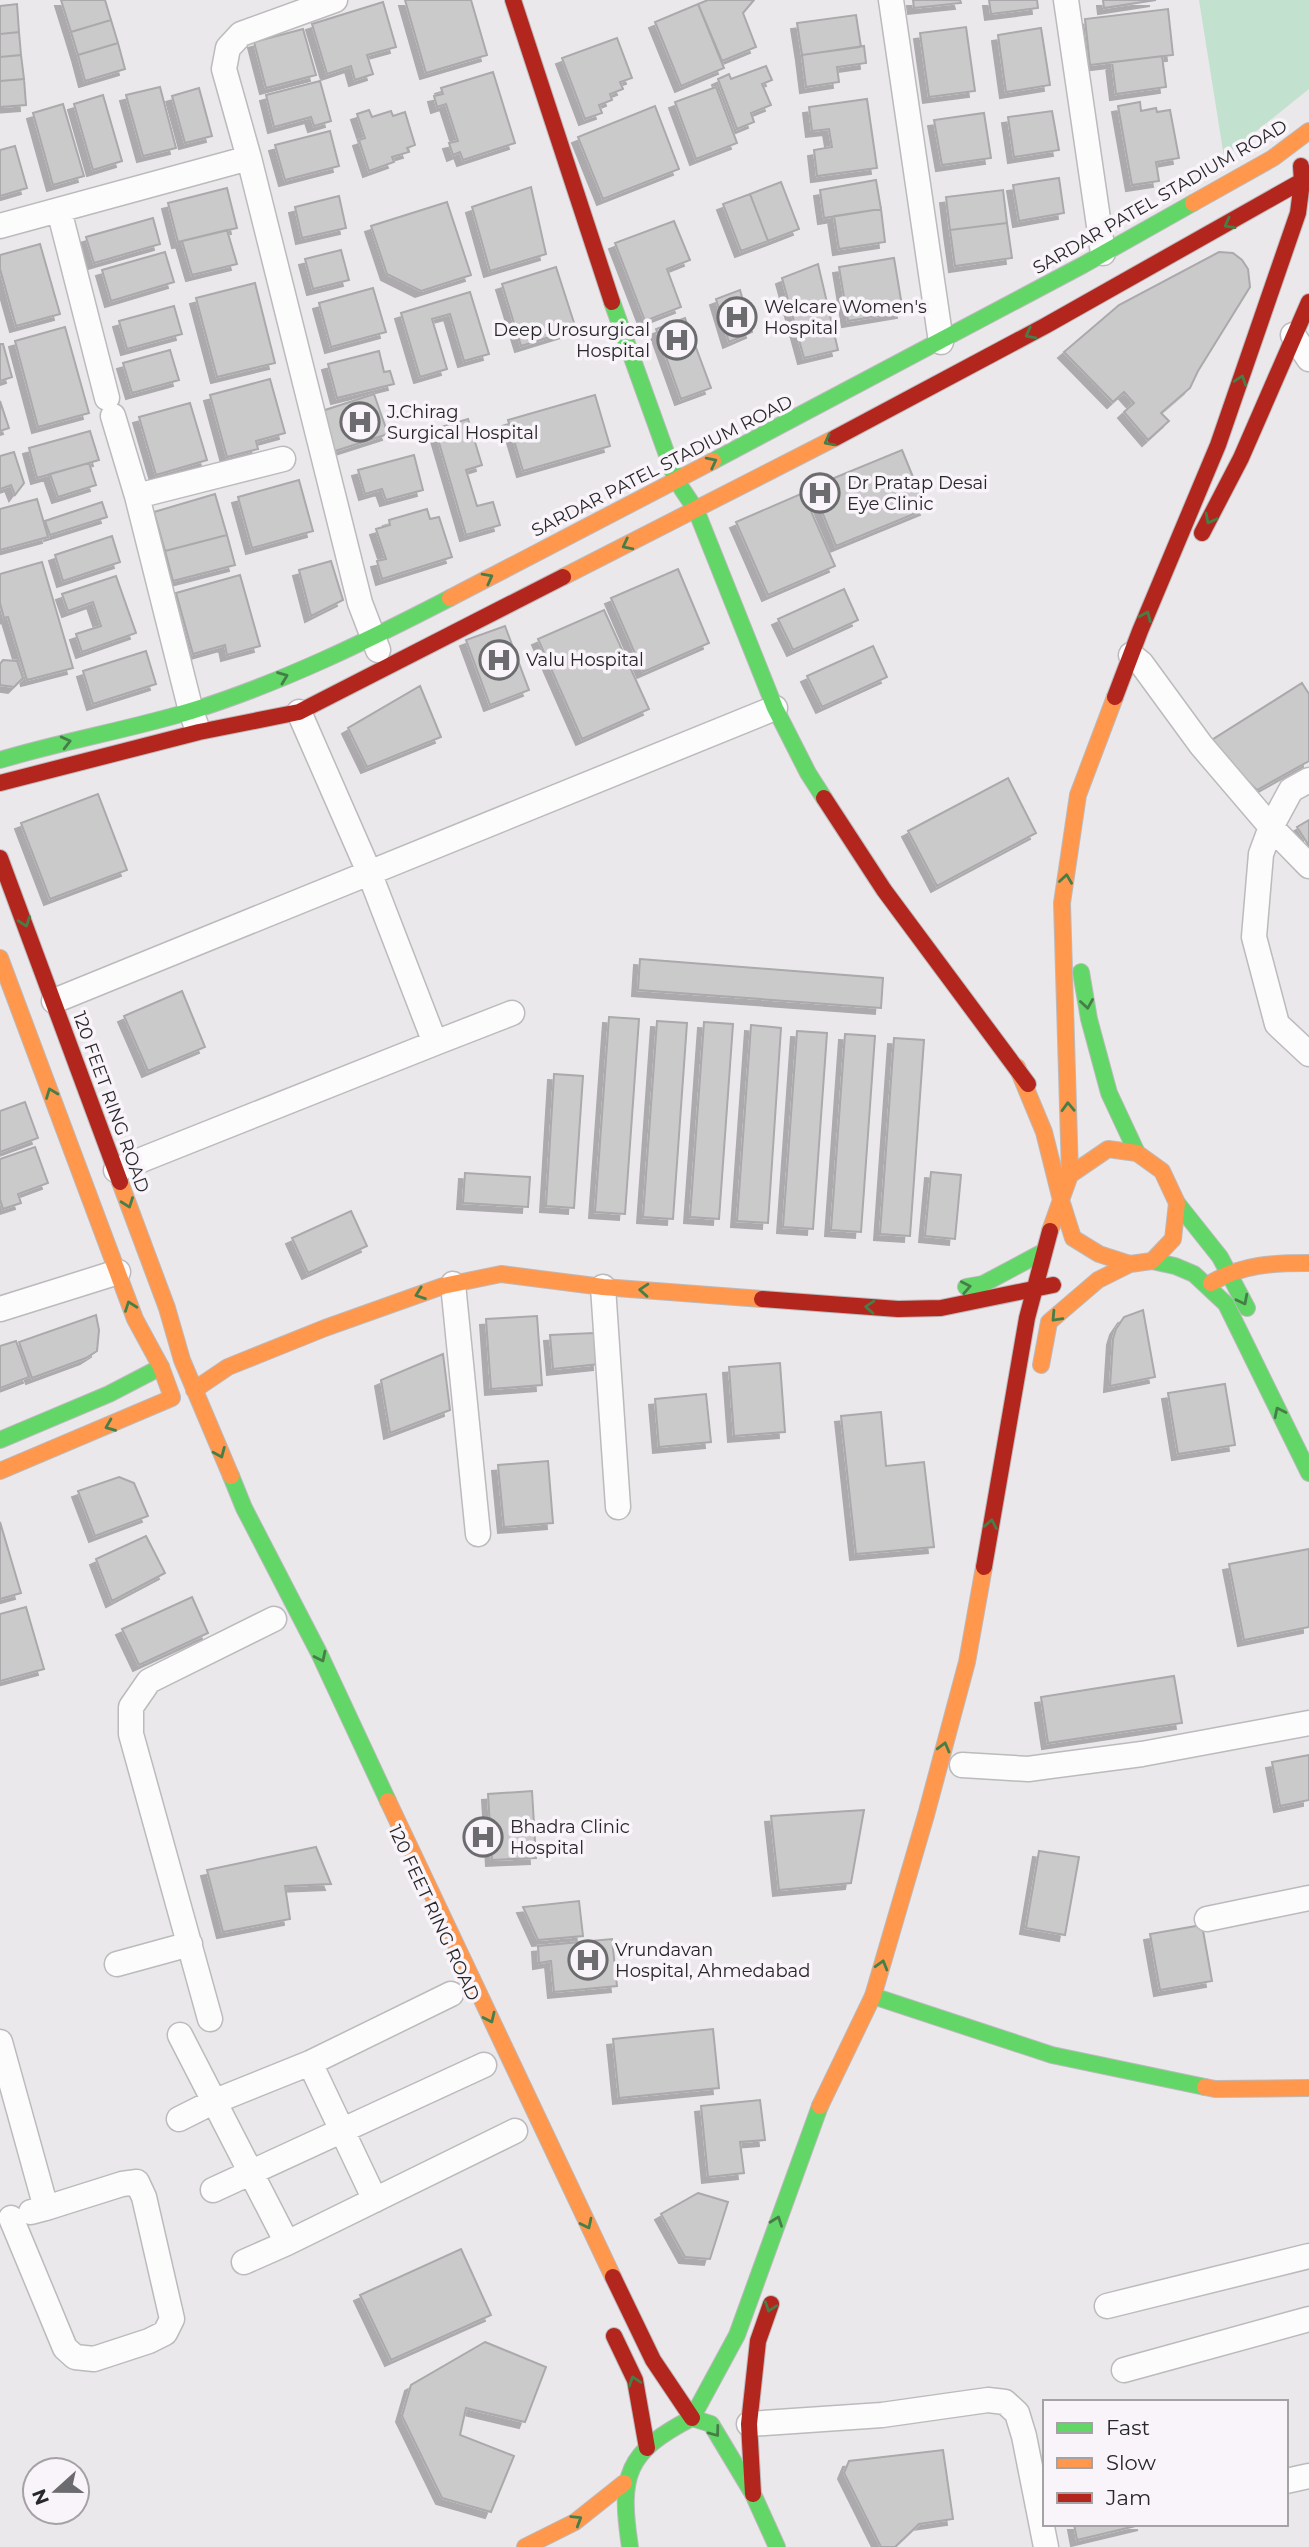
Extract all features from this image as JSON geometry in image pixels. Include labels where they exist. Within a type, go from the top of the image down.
[{"type":"street","points":[[335,0],[241,34],[228,48],[224,69],[249,158],[360,603],[386,666]]},
{"type":"street","points":[[513,0],[605,281],[676,480],[696,510],[775,708],[808,773],[884,890],[1017,1067],[1048,1114],[1070,1175]]},
{"type":"street","points":[[891,0],[941,342]]},
{"type":"street","points":[[1066,0],[1103,253]]},
{"type":"street","points":[[525,2547],[575,2522],[624,2483],[635,2460],[665,2431],[692,2418],[737,2335],[816,2114],[873,1996],[967,1662],[1034,1288],[1043,1252],[1070,1175],[1062,903],[1078,795],[1136,659],[1218,445],[1285,254],[1306,179],[1303,135]]},
{"type":"street","name":"SARDAR PATEL STADIUM ROAD","points":[[0,783],[195,722],[372,637],[941,342],[1273,158],[1303,135]]},
{"type":"street","points":[[0,226],[249,158]]},
{"type":"street","name":"SARDAR PATEL STADIUM ROAD","points":[[0,760],[42,747],[195,722],[299,712],[696,510],[1261,212],[1306,179]]},
{"type":"street","points":[[59,210],[195,722]]},
{"type":"street","points":[[1276,228],[1285,254]]},
{"type":"street","points":[[1193,551],[1241,458],[1309,302]]},
{"type":"street","points":[[1293,335],[1309,359]]},
{"type":"street","points":[[137,496],[283,459]]},
{"type":"street","points":[[1137,1153],[1109,1093],[1089,1019],[1076,937],[1083,842],[1136,659],[1181,575]]},
{"type":"street","points":[[1136,659],[1201,746],[1271,827],[1309,866]]},
{"type":"street","points":[[54,1001],[775,708]]},
{"type":"street","points":[[299,712],[369,872],[435,1043]]},
{"type":"street","points":[[1309,780],[1291,790],[1271,827],[1261,854],[1254,937],[1277,1024],[1309,1054]]},
{"type":"street","name":"120 FEET RING ROAD","points":[[0,858],[188,1359],[194,1390],[244,1508],[319,1653],[641,2336],[653,2360],[692,2418]]},
{"type":"street","points":[[0,958],[135,1319],[160,1367],[175,1405]]},
{"type":"street","points":[[116,1170],[512,1013]]},
{"type":"street","points":[[1017,1067],[1044,1132],[1073,1238],[1099,1254],[1130,1264]]},
{"type":"street","points":[[1070,1175],[1108,1149],[1137,1153],[1162,1171],[1177,1203],[1220,1257],[1253,1321]]},
{"type":"street","points":[[1152,1261],[1173,1239],[1177,1203]]},
{"type":"street","points":[[740,1281],[898,1293],[940,1292],[984,1284],[1043,1252]]},
{"type":"street","points":[[488,1260],[513,1259]]},
{"type":"street","points":[[1040,1375],[1049,1322],[1098,1280],[1130,1264],[1152,1261],[1175,1263],[1209,1284],[1226,1304],[1309,1473]]},
{"type":"street","points":[[1209,1284],[1227,1271],[1275,1263],[1309,1263]]},
{"type":"street","points":[[0,1309],[118,1272]]},
{"type":"street","points":[[0,1471],[175,1405],[228,1367],[325,1328],[453,1284],[501,1274],[603,1287],[898,1309],[941,1308],[1034,1288],[1098,1280]]},
{"type":"street","points":[[453,1284],[478,1534]]},
{"type":"street","points":[[603,1287],[618,1507]]},
{"type":"street","points":[[223,1352],[367,1296]]},
{"type":"street","points":[[0,1440],[109,1394],[160,1367],[188,1359]]},
{"type":"street","points":[[210,2019],[131,1734],[131,1707],[149,1681],[274,1619]]},
{"type":"street","points":[[962,1765],[1028,1769],[1142,1754],[1309,1723]]},
{"type":"street","points":[[1207,1919],[1309,1898]]},
{"type":"street","points":[[117,1964],[190,1944]]},
{"type":"street","points":[[179,2119],[213,2102],[310,2063],[451,1994]]},
{"type":"street","points":[[873,1996],[1052,2055],[1215,2089],[1309,2088]]},
{"type":"street","points":[[180,2035],[287,2243]]},
{"type":"street","points":[[0,2042],[46,2208]]},
{"type":"street","points":[[310,2063],[375,2200]]},
{"type":"street","points":[[213,2190],[484,2064]]},
{"type":"street","points":[[244,2262],[515,2131]]},
{"type":"street","points":[[137,2182],[144,2197],[172,2319],[165,2333],[149,2342],[94,2359],[75,2357],[65,2348],[6,2219],[46,2208],[122,2184],[137,2182]]},
{"type":"street","points":[[1107,2306],[1309,2256]]},
{"type":"street","points":[[753,2494],[749,2424],[758,2341],[775,2292]]},
{"type":"street","points":[[1124,2370],[1309,2319]]},
{"type":"street","points":[[606,2320],[635,2381],[647,2448]]},
{"type":"street","points":[[749,2424],[882,2415],[988,2400],[1005,2402],[1017,2413],[1024,2436],[1046,2547]]},
{"type":"street","points":[[692,2418],[711,2424],[753,2494],[777,2542]]},
{"type":"street","points":[[1288,2481],[1309,2476]]},
{"type":"street","points":[[624,2483],[625,2520],[630,2547]]},
{"type":"green space","points":[[1199,0],[1309,0],[1309,89],[1224,157]]},
{"type":"building","points":[[61,0],[105,0],[111,20],[71,32]]},
{"type":"building","points":[[405,0],[471,0],[487,55],[426,73]]},
{"type":"building","points":[[708,0],[754,0],[743,13],[756,47],[722,61],[698,4]]},
{"type":"building","points":[[913,0],[960,0],[961,3],[914,8]]},
{"type":"building","points":[[989,0],[1037,0],[1038,8],[991,14]]},
{"type":"building","points":[[1103,0],[1156,0],[1104,8]]},
{"type":"building","points":[[383,2],[396,47],[367,55],[373,74],[355,80],[351,66],[327,74],[312,24]]},
{"type":"building","points":[[17,4],[19,32],[0,34],[0,6]]},
{"type":"building","points":[[698,4],[724,68],[681,86],[655,22]]},
{"type":"building","points":[[1168,9],[1173,55],[1090,65],[1085,19]]},
{"type":"building","points":[[856,15],[861,47],[802,55],[797,23]]},
{"type":"building","points":[[111,20],[118,43],[78,55],[71,32]]},
{"type":"building","points":[[966,27],[975,91],[929,97],[920,33]]},
{"type":"building","points":[[1041,28],[1050,85],[1006,92],[998,35]]},
{"type":"building","points":[[303,29],[316,75],[266,88],[254,42]]},
{"type":"building","points":[[19,32],[21,55],[0,57],[0,34]]},
{"type":"building","points":[[617,38],[632,78],[620,82],[623,89],[610,94],[612,100],[599,105],[602,113],[585,119],[562,58]]},
{"type":"building","points":[[118,43],[125,69],[85,81],[78,55]]},
{"type":"building","points":[[864,46],[866,63],[837,67],[839,82],[806,87],[802,55]]},
{"type":"building","points":[[21,55],[24,79],[0,81],[0,57]]},
{"type":"building","points":[[1162,56],[1166,87],[1116,94],[1112,62]]},
{"type":"building","points":[[766,66],[772,80],[762,84],[771,105],[751,113],[754,122],[737,129],[718,79],[729,74],[731,79]]},
{"type":"building","points":[[493,72],[515,143],[463,160],[460,152],[453,155],[449,143],[458,141],[446,104],[437,107],[434,96],[443,94],[441,88]]},
{"type":"building","points":[[24,79],[26,105],[0,107],[0,81]]},
{"type":"building","points":[[320,81],[331,121],[314,126],[311,117],[274,127],[266,95]]},
{"type":"building","points":[[160,87],[176,148],[143,156],[126,95]]},
{"type":"building","points":[[716,87],[737,143],[696,159],[675,102]]},
{"type":"building","points":[[199,88],[212,136],[185,143],[172,96]]},
{"type":"building","points":[[103,95],[122,161],[93,170],[74,104]]},
{"type":"building","points":[[867,99],[877,168],[817,176],[814,150],[832,147],[829,129],[812,131],[809,107]]},
{"type":"building","points":[[1140,102],[1141,111],[1156,108],[1157,112],[1170,110],[1179,158],[1156,162],[1159,181],[1132,185],[1118,106]]},
{"type":"building","points":[[63,104],[84,176],[53,185],[33,113]]},
{"type":"building","points":[[655,106],[679,169],[603,199],[578,137]]},
{"type":"building","points":[[369,110],[372,117],[391,111],[393,116],[405,112],[415,145],[407,148],[409,152],[392,157],[394,162],[369,171],[359,140],[365,138],[357,114]]},
{"type":"building","points":[[1052,111],[1059,150],[1014,157],[1008,117]]},
{"type":"building","points":[[984,113],[991,158],[942,165],[934,120]]},
{"type":"building","points":[[330,131],[339,166],[285,180],[275,145]]},
{"type":"building","points":[[15,146],[27,188],[0,196],[0,150]]},
{"type":"building","points":[[1059,178],[1064,213],[1019,221],[1013,185]]},
{"type":"building","points":[[876,180],[881,209],[824,218],[820,190]]},
{"type":"building","points":[[781,182],[799,229],[768,241],[750,194]]},
{"type":"building","points":[[531,187],[546,254],[490,271],[472,207]]},
{"type":"building","points":[[227,188],[237,228],[178,242],[168,203]]},
{"type":"building","points":[[1003,190],[1007,223],[950,230],[946,197]]},
{"type":"building","points":[[750,194],[768,241],[741,251],[723,204]]},
{"type":"building","points":[[339,196],[346,228],[302,238],[295,207]]},
{"type":"building","points":[[447,202],[471,275],[421,291],[387,274],[371,226]]},
{"type":"building","points":[[881,209],[885,242],[839,249],[834,216]]},
{"type":"building","points":[[153,218],[160,244],[94,263],[86,237]]},
{"type":"building","points":[[674,221],[690,260],[667,269],[681,307],[645,321],[615,243]]},
{"type":"building","points":[[1007,223],[1012,258],[955,266],[950,230]]},
{"type":"building","points":[[227,230],[237,264],[192,275],[182,241]]},
{"type":"building","points":[[40,244],[60,314],[16,326],[0,269],[0,255]]},
{"type":"building","points":[[341,250],[349,280],[313,289],[305,259]]},
{"type":"building","points":[[165,252],[174,282],[111,301],[102,270]]},
{"type":"building","points":[[1219,252],[1233,253],[1242,260],[1248,269],[1250,287],[1190,388],[1161,413],[1169,421],[1148,440],[1124,412],[1134,403],[1124,392],[1113,402],[1064,352],[1119,305]]},
{"type":"building","points":[[894,258],[903,312],[848,321],[839,267]]},
{"type":"building","points":[[818,264],[838,350],[804,358],[782,278]]},
{"type":"building","points":[[556,267],[576,329],[521,346],[502,284]]},
{"type":"building","points":[[255,283],[275,363],[217,377],[196,298]]},
{"type":"building","points":[[373,288],[386,332],[331,347],[319,303]]},
{"type":"building","points":[[740,290],[752,332],[729,342],[716,299]]},
{"type":"building","points":[[470,292],[489,354],[464,361],[450,314],[432,319],[447,369],[420,377],[401,313]]},
{"type":"building","points":[[174,306],[182,334],[127,349],[119,321]]},
{"type":"building","points":[[685,318],[711,388],[681,399],[656,329]]},
{"type":"building","points":[[65,327],[89,413],[38,427],[15,341]]},
{"type":"building","points":[[0,344],[3,344],[12,377],[0,381]]},
{"type":"building","points":[[170,350],[179,380],[132,393],[123,363]]},
{"type":"building","points":[[379,351],[384,372],[390,371],[394,384],[337,398],[328,364]]},
{"type":"building","points":[[270,379],[285,433],[256,441],[258,449],[227,457],[210,395]]},
{"type":"building","points":[[374,394],[388,434],[332,452],[319,412]]},
{"type":"building","points":[[595,395],[610,446],[523,471],[508,420]]},
{"type":"building","points":[[0,401],[9,428],[0,431]]},
{"type":"building","points":[[190,403],[207,460],[156,475],[139,417]]},
{"type":"building","points":[[468,419],[482,465],[466,470],[477,506],[493,502],[500,525],[466,535],[435,429]]},
{"type":"building","points":[[90,431],[99,460],[37,478],[29,448]]},
{"type":"building","points":[[902,450],[926,509],[836,546],[812,487]]},
{"type":"building","points":[[14,452],[24,483],[15,495],[11,485],[0,489],[0,456]]},
{"type":"building","points":[[414,455],[423,490],[386,500],[382,489],[365,494],[358,470]]},
{"type":"building","points":[[89,463],[96,485],[58,497],[50,474]]},
{"type":"building","points":[[299,480],[313,531],[252,548],[238,497]]},
{"type":"building","points":[[803,493],[835,566],[768,595],[736,522]]},
{"type":"building","points":[[215,494],[227,535],[165,551],[154,512]]},
{"type":"building","points":[[37,499],[48,537],[0,550],[0,509]]},
{"type":"building","points":[[102,502],[107,517],[50,535],[45,521]]},
{"type":"building","points":[[427,509],[430,519],[439,517],[452,557],[382,579],[377,561],[386,559],[376,529],[390,525],[389,520]]},
{"type":"building","points":[[227,535],[235,565],[173,581],[165,551]]},
{"type":"building","points":[[112,536],[120,562],[63,581],[55,555]]},
{"type":"building","points":[[331,561],[343,600],[311,616],[299,570]]},
{"type":"building","points":[[42,562],[73,668],[27,680],[8,617],[4,618],[0,603],[0,574]]},
{"type":"building","points":[[678,569],[709,643],[643,672],[611,598]]},
{"type":"building","points":[[240,575],[260,646],[227,655],[225,645],[193,654],[176,593]]},
{"type":"building","points":[[116,576],[136,633],[82,652],[76,634],[101,626],[93,602],[68,611],[62,594]]},
{"type":"building","points":[[844,589],[858,620],[793,650],[778,619]]},
{"type":"building","points":[[604,610],[649,709],[582,739],[538,639]]},
{"type":"building","points":[[505,626],[529,690],[490,705],[466,640]]},
{"type":"building","points":[[873,646],[887,677],[822,707],[807,676]]},
{"type":"building","points":[[146,651],[156,684],[93,704],[83,671]]},
{"type":"building","points":[[3,660],[17,661],[23,678],[14,687],[0,685],[0,664]]},
{"type":"building","points":[[1302,683],[1309,694],[1309,761],[1257,790],[1207,743]]},
{"type":"building","points":[[420,686],[441,737],[367,767],[348,728]]},
{"type":"building","points":[[1008,778],[1036,833],[937,886],[908,831]]},
{"type":"building","points":[[98,794],[127,870],[50,899],[21,823]]},
{"type":"building","points":[[1309,820],[1309,846],[1297,827]]},
{"type":"building","points":[[640,959],[883,978],[881,1008],[638,990]]},
{"type":"building","points":[[182,991],[205,1047],[148,1071],[124,1016]]},
{"type":"building","points":[[609,1017],[639,1019],[625,1214],[595,1212]]},
{"type":"building","points":[[657,1021],[687,1023],[673,1219],[643,1217]]},
{"type":"building","points":[[704,1022],[733,1024],[719,1219],[690,1217]]},
{"type":"building","points":[[751,1025],[781,1028],[768,1223],[737,1221]]},
{"type":"building","points":[[797,1031],[827,1033],[813,1229],[783,1227]]},
{"type":"building","points":[[845,1034],[875,1036],[861,1232],[831,1230]]},
{"type":"building","points":[[894,1038],[924,1040],[910,1236],[880,1234]]},
{"type":"building","points":[[554,1074],[583,1076],[574,1208],[546,1206]]},
{"type":"building","points":[[25,1102],[38,1138],[0,1152],[0,1111]]},
{"type":"building","points":[[35,1147],[48,1183],[18,1194],[21,1203],[3,1209],[0,1199],[0,1159]]},
{"type":"building","points":[[931,1172],[961,1175],[955,1239],[925,1236]]},
{"type":"building","points":[[465,1173],[530,1177],[528,1207],[463,1203]]},
{"type":"building","points":[[351,1211],[367,1246],[308,1273],[292,1238]]},
{"type":"building","points":[[1143,1310],[1155,1377],[1110,1386],[1116,1329],[1124,1317]]},
{"type":"building","points":[[96,1315],[99,1330],[97,1351],[86,1358],[32,1378],[19,1342]]},
{"type":"building","points":[[537,1316],[542,1385],[491,1389],[486,1319]]},
{"type":"building","points":[[594,1333],[598,1338],[599,1364],[553,1369],[550,1335]]},
{"type":"building","points":[[16,1341],[29,1377],[0,1388],[0,1346]]},
{"type":"building","points":[[443,1354],[450,1410],[390,1433],[381,1380]]},
{"type":"building","points":[[780,1363],[785,1432],[734,1436],[729,1367]]},
{"type":"building","points":[[1225,1384],[1235,1445],[1178,1454],[1168,1393]]},
{"type":"building","points":[[706,1394],[711,1442],[659,1447],[655,1399]]},
{"type":"building","points":[[881,1412],[886,1466],[924,1462],[934,1547],[856,1554],[841,1416]]},
{"type":"building","points":[[548,1461],[553,1523],[504,1527],[498,1465]]},
{"type":"building","points":[[119,1477],[134,1483],[148,1516],[95,1536],[78,1491]]},
{"type":"building","points":[[0,1522],[21,1593],[0,1599]]},
{"type":"building","points":[[146,1536],[165,1573],[112,1601],[96,1559]]},
{"type":"building","points":[[1309,1549],[1309,1627],[1244,1640],[1229,1564]]},
{"type":"building","points":[[192,1597],[208,1633],[139,1665],[122,1629]]},
{"type":"building","points":[[26,1607],[44,1669],[0,1681],[0,1614]]},
{"type":"building","points":[[1174,1676],[1182,1723],[1048,1743],[1041,1697]]},
{"type":"building","points":[[1309,1755],[1309,1800],[1280,1806],[1272,1762]]},
{"type":"building","points":[[532,1791],[536,1858],[492,1860],[488,1794]]},
{"type":"building","points":[[864,1810],[851,1883],[779,1890],[771,1816]]},
{"type":"building","points":[[316,1847],[331,1884],[285,1886],[290,1919],[223,1932],[207,1870]]},
{"type":"building","points":[[1039,1851],[1079,1857],[1065,1935],[1026,1928]]},
{"type":"building","points":[[579,1901],[583,1936],[538,1940],[523,1907]]},
{"type":"building","points":[[1202,1925],[1212,1981],[1160,1990],[1150,1934]]},
{"type":"building","points":[[612,1939],[617,1986],[554,1992],[551,1961],[539,1963],[538,1946]]},
{"type":"building","points":[[713,2029],[719,2088],[619,2098],[613,2039]]},
{"type":"building","points":[[760,2100],[765,2140],[740,2142],[744,2173],[708,2177],[701,2106]]},
{"type":"building","points":[[698,2193],[728,2202],[710,2259],[685,2257],[661,2214]]},
{"type":"building","points":[[461,2249],[491,2315],[391,2360],[360,2295]]},
{"type":"building","points":[[485,2342],[546,2367],[525,2422],[466,2408],[460,2435],[514,2456],[491,2512],[442,2498],[402,2416],[411,2385]]},
{"type":"building","points":[[943,2450],[953,2519],[919,2524],[895,2547],[881,2547],[844,2473],[849,2461]]},
{"type":"building","points":[[1074,2526],[1136,2526],[1077,2540]]},
{"type":"traffic: fast","points":[[713,461],[1083,265],[1193,203]]},
{"type":"traffic: fast","points":[[612,302],[676,480],[696,510],[775,708],[824,798]]},
{"type":"traffic: fast","points":[[0,760],[167,718],[225,700],[323,660],[450,598]]},
{"type":"traffic: fast","points":[[1081,972],[1089,1019],[1109,1093],[1137,1153]]},
{"type":"traffic: fast","points":[[1177,1203],[1220,1257],[1247,1308]]},
{"type":"traffic: fast","points":[[966,1287],[983,1284],[1043,1252]]},
{"type":"traffic: fast","points":[[1152,1261],[1194,1274],[1226,1304],[1309,1473]]},
{"type":"traffic: fast","points":[[0,1440],[109,1394],[161,1367]]},
{"type":"traffic: fast","points":[[231,1476],[244,1508],[319,1653],[388,1801]]},
{"type":"traffic: fast","points":[[873,1996],[1052,2055],[1205,2087]]},
{"type":"traffic: fast","points":[[692,2418],[737,2335],[820,2106]]},
{"type":"traffic: fast","points":[[630,2547],[626,2501],[632,2468],[653,2442],[692,2418],[711,2424],[753,2494],[777,2547]]},
{"type":"traffic: slow","points":[[1193,203],[1273,158],[1309,131]]},
{"type":"traffic: slow","points":[[563,577],[835,438]]},
{"type":"traffic: slow","points":[[450,598],[713,461]]},
{"type":"traffic: slow","points":[[1070,1175],[1062,903],[1078,795],[1115,697]]},
{"type":"traffic: slow","points":[[0,958],[135,1319],[161,1367],[172,1397]]},
{"type":"traffic: slow","points":[[1017,1067],[1044,1132],[1061,1200],[1050,1231]]},
{"type":"traffic: slow","points":[[1108,1149],[1137,1153],[1162,1171],[1177,1203],[1173,1239],[1152,1261],[1130,1264],[1099,1254],[1073,1238],[1061,1200],[1070,1175],[1108,1149]]},
{"type":"traffic: slow","points":[[120,1182],[167,1308],[182,1360],[231,1476]]},
{"type":"traffic: slow","points":[[1211,1283],[1246,1268],[1309,1263]]},
{"type":"traffic: slow","points":[[1041,1365],[1049,1322],[1098,1280],[1130,1264]]},
{"type":"traffic: slow","points":[[194,1390],[228,1367],[325,1328],[443,1286],[501,1274],[603,1287],[762,1299]]},
{"type":"traffic: slow","points":[[0,1471],[172,1398]]},
{"type":"traffic: slow","points":[[820,2106],[873,1996],[967,1662],[984,1567]]},
{"type":"traffic: slow","points":[[388,1801],[613,2277]]},
{"type":"traffic: slow","points":[[1205,2087],[1309,2088]]},
{"type":"traffic: slow","points":[[525,2547],[575,2522],[624,2483]]},
{"type":"traffic: jam","points":[[513,0],[612,302]]},
{"type":"traffic: jam","points":[[1115,697],[1218,445],[1298,213],[1301,166]]},
{"type":"traffic: jam","points":[[835,438],[1045,326],[1309,177]]},
{"type":"traffic: jam","points":[[1202,533],[1241,458],[1309,302]]},
{"type":"traffic: jam","points":[[0,783],[199,732],[299,712],[563,577]]},
{"type":"traffic: jam","points":[[824,798],[884,890],[1028,1084]]},
{"type":"traffic: jam","points":[[0,858],[120,1182]]},
{"type":"traffic: jam","points":[[984,1567],[1027,1318],[1050,1231]]},
{"type":"traffic: jam","points":[[762,1299],[898,1309],[941,1308],[1053,1285]]},
{"type":"traffic: jam","points":[[613,2277],[653,2360],[692,2418]]},
{"type":"traffic: jam","points":[[753,2494],[749,2424],[758,2341],[771,2304]]},
{"type":"traffic: jam","points":[[614,2336],[635,2380],[647,2448]]},
{"type":"place","name":"Welcare Women's Hospital","points":[[737,317]]},
{"type":"place","name":"Deep Urosurgical Hospital","points":[[677,340]]},
{"type":"place","name":"J.Chirag Surgical Hospital","points":[[360,422]]},
{"type":"place","name":"Dr Pratap Desai Eye Clinic","points":[[820,493]]},
{"type":"place","name":"Valu Hospital","points":[[499,660]]},
{"type":"place","name":"Bhadra Clinic Hospital","points":[[483,1837]]},
{"type":"place","name":"Vrundavan Hospital, Ahmedabad","points":[[588,1960]]}]
